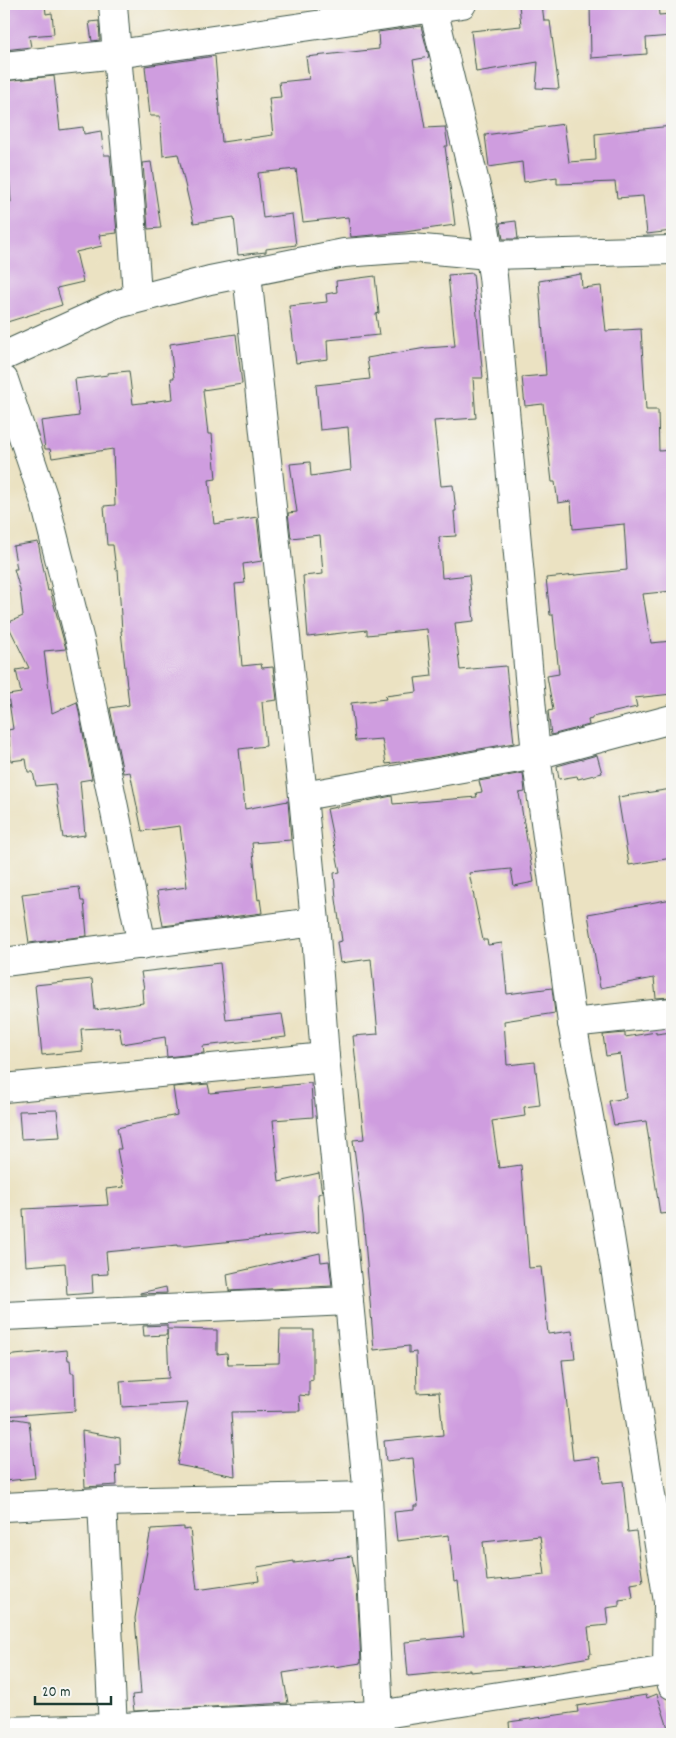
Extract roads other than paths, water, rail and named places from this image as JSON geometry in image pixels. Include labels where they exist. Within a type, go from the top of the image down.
[{"type":"street","points":[[113,4],[120,100],[132,218],[137,298]]},
{"type":"street","points":[[4,66],[117,54],[432,6],[462,4]]},
{"type":"street","points":[[4,1731],[114,1728],[150,1725],[379,1725],[669,1677],[668,1602],[607,1221],[572,1023],[536,755],[493,276],[483,216],[432,6]]},
{"type":"street","points":[[4,356],[118,304],[137,298],[210,280],[344,253],[412,248],[489,255],[672,250]]},
{"type":"street","points":[[247,274],[303,796],[325,1057],[368,1496],[379,1725]]},
{"type":"street","points":[[4,380],[45,502],[81,645],[142,945]]},
{"type":"street","points":[[303,796],[536,755],[672,719]]},
{"type":"street","points":[[4,962],[315,922]]},
{"type":"street","points":[[572,1023],[672,1012]]},
{"type":"street","points":[[4,1088],[325,1057]]},
{"type":"street","points":[[4,1316],[349,1301]]},
{"type":"street","points":[[4,1507],[102,1502],[368,1496]]},
{"type":"street","points":[[102,1502],[114,1728]]}]
